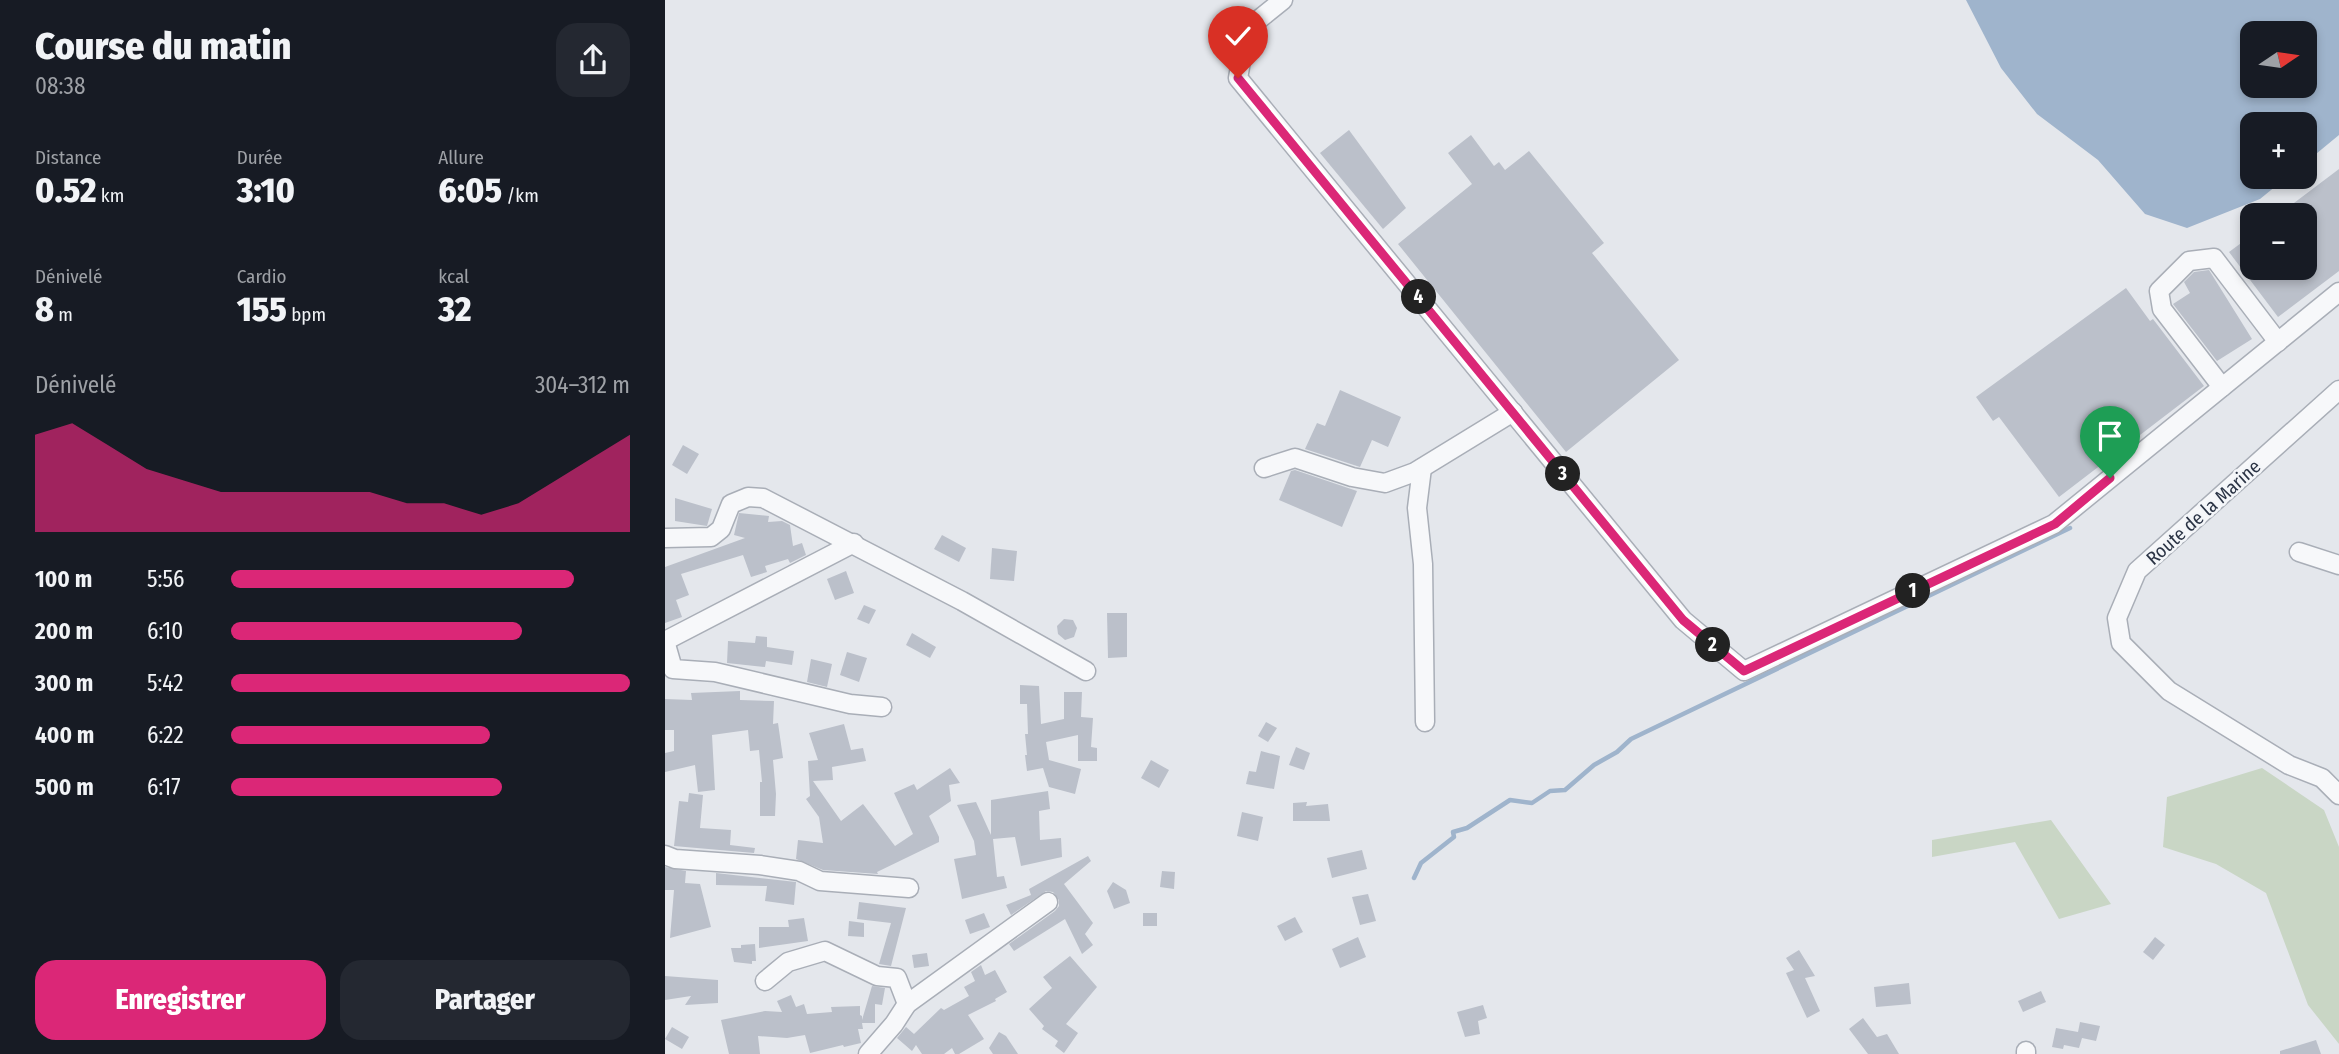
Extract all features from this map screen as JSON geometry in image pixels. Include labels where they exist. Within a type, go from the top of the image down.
[{"type":"street","points":[[1283,0],[1247,29],[1238,78],[1683,620],[1744,671],[2055,524],[2339,292]]},
{"type":"street","points":[[2222,387],[2162,309],[2159,291],[2189,261],[2214,258],[2278,342]]},
{"type":"street","name":"Route de la Marine","points":[[2339,390],[2137,571],[2117,618],[2121,643],[2169,691],[2289,765],[2322,778],[2339,795]]},
{"type":"street","points":[[1264,468],[1295,458],[1352,477],[1385,483],[1422,468],[1513,412]]},
{"type":"street","points":[[1422,468],[1417,508],[1423,564],[1425,722]]},
{"type":"street","points":[[665,538],[711,537],[721,529],[731,504],[747,497],[763,498],[962,601],[1086,671]]},
{"type":"street","points":[[854,544],[665,641],[673,669],[715,672],[850,704],[882,707]]},
{"type":"street","points":[[2299,552],[2339,565]]},
{"type":"street","points":[[665,855],[675,859],[760,865],[799,871],[820,881],[909,888]]},
{"type":"street","points":[[867,1054],[894,1024],[907,1004],[1048,902]]},
{"type":"street","points":[[765,981],[788,962],[825,951],[877,976],[897,978],[907,1004]]},
{"type":"green space","points":[[2262,768],[2324,810],[2339,847],[2339,1044],[2308,1005],[2266,893],[2216,864],[2163,847],[2167,797]]},
{"type":"green space","points":[[2051,820],[2111,904],[2059,919],[2015,842],[1932,857],[1932,840]]},
{"type":"water","points":[[1966,0],[2339,0],[2339,135],[2317,153],[2317,112],[2240,112],[2240,189],[2272,189],[2260,199],[2240,203],[2240,207],[2187,228],[2145,214],[2098,160],[2037,114],[2001,68]]},
{"type":"building","points":[[1349,130],[1406,208],[1383,229],[1320,153]]},
{"type":"building","points":[[1471,135],[1494,166],[1499,162],[1505,170],[1529,151],[1604,243],[1592,253],[1679,360],[1566,452],[1398,244],[1472,184],[1448,153]]},
{"type":"building","points":[[2339,169],[2339,271],[2278,317],[2250,280],[2317,280],[2317,203],[2294,203],[2312,189],[2317,189],[2317,186]]},
{"type":"building","points":[[2240,244],[2240,267],[2229,252]]},
{"type":"building","points":[[2209,270],[2252,339],[2217,361],[2173,304],[2190,293],[2184,282],[2194,272]]},
{"type":"building","points":[[2126,288],[2204,386],[2059,497],[1999,417],[1993,421],[1976,397]]},
{"type":"building","points":[[1340,390],[1401,417],[1388,447],[1372,440],[1360,467],[1305,449],[1317,423],[1325,426]]},
{"type":"building","points":[[683,445],[699,454],[687,474],[672,465]]},
{"type":"building","points":[[1295,470],[1357,491],[1342,527],[1279,500],[1291,471]]},
{"type":"building","points":[[675,498],[712,509],[707,526],[675,521]]},
{"type":"building","points":[[739,513],[769,516],[768,522],[782,521],[790,525],[793,546],[802,543],[806,555],[790,563],[788,559],[765,566],[767,572],[751,577],[743,555],[681,574],[689,595],[676,600],[682,617],[665,623],[665,567],[745,538],[734,535]]},
{"type":"building","points":[[942,535],[966,548],[959,562],[934,549]]},
{"type":"building","points":[[992,548],[1017,551],[1014,581],[990,579]]},
{"type":"building","points":[[846,571],[854,593],[835,600],[827,579]]},
{"type":"building","points":[[864,605],[876,610],[869,624],[857,619]]},
{"type":"building","points":[[1107,613],[1127,613],[1127,657],[1108,658]]},
{"type":"building","points":[[1064,619],[1073,620],[1077,628],[1074,637],[1065,640],[1058,634],[1057,626]]},
{"type":"building","points":[[912,633],[936,647],[930,658],[906,645]]},
{"type":"building","points":[[756,636],[767,637],[767,647],[794,651],[792,665],[766,661],[765,667],[727,663],[728,641],[755,643]]},
{"type":"building","points":[[847,652],[867,658],[859,682],[840,675]]},
{"type":"building","points":[[811,659],[832,664],[827,687],[807,682]]},
{"type":"building","points":[[1020,685],[1039,686],[1041,724],[1064,719],[1064,692],[1082,692],[1081,717],[1093,718],[1091,747],[1097,748],[1097,761],[1078,761],[1078,735],[1046,742],[1049,760],[1081,769],[1075,794],[1049,787],[1043,768],[1027,771],[1027,704],[1020,704]]},
{"type":"building","points":[[740,691],[740,700],[774,701],[773,724],[778,723],[783,758],[773,760],[775,816],[760,816],[762,782],[759,750],[750,751],[748,730],[712,735],[715,790],[698,792],[695,765],[665,772],[665,753],[674,751],[674,730],[665,730],[665,699],[692,700],[691,693]]},
{"type":"building","points":[[1266,722],[1277,728],[1268,742],[1258,736]]},
{"type":"building","points":[[844,724],[851,750],[863,748],[866,761],[832,767],[833,780],[813,781],[841,821],[863,804],[895,846],[913,834],[894,793],[914,784],[917,790],[950,768],[960,783],[949,785],[951,801],[929,816],[939,842],[877,872],[878,874],[823,870],[796,859],[798,840],[823,843],[819,817],[806,799],[810,796],[808,761],[818,760],[809,733]]},
{"type":"building","points":[[1296,747],[1310,753],[1304,770],[1289,765]]},
{"type":"building","points":[[1261,751],[1280,756],[1274,789],[1246,784],[1249,771],[1256,772]]},
{"type":"building","points":[[1151,760],[1169,770],[1159,788],[1141,778]]},
{"type":"building","points":[[1048,791],[1050,809],[1039,811],[1040,840],[1061,838],[1062,857],[1021,866],[1015,837],[993,839],[997,877],[1004,876],[1007,888],[962,899],[954,859],[976,855],[974,841],[957,805],[976,802],[991,835],[991,800]]},
{"type":"building","points":[[689,793],[703,795],[700,828],[731,830],[730,845],[755,848],[754,853],[674,846],[679,801],[688,802]]},
{"type":"building","points":[[1307,802],[1306,806],[1328,804],[1330,821],[1293,821],[1293,803]]},
{"type":"building","points":[[1242,812],[1263,817],[1258,841],[1237,836]]},
{"type":"building","points":[[1362,850],[1367,869],[1332,878],[1327,858]]},
{"type":"building","points":[[1088,856],[1091,861],[1064,884],[1093,923],[1085,934],[1093,945],[1082,954],[1065,919],[1014,951],[1009,944],[1055,911],[1059,900],[1053,892],[1046,891],[1011,915],[1006,905],[1031,895],[1029,889]]},
{"type":"building","points":[[665,867],[686,871],[685,883],[700,884],[711,927],[670,938],[674,890],[665,890]]},
{"type":"building","points":[[1162,871],[1175,872],[1174,889],[1160,887]]},
{"type":"building","points":[[716,873],[796,882],[794,905],[765,901],[767,886],[716,885]]},
{"type":"building","points":[[1113,882],[1126,890],[1130,903],[1114,909],[1107,891]]},
{"type":"building","points":[[1368,894],[1376,921],[1360,925],[1352,897]]},
{"type":"building","points":[[859,902],[906,908],[891,966],[879,964],[891,923],[857,919]]},
{"type":"building","points":[[984,913],[990,927],[970,934],[965,920]]},
{"type":"building","points":[[1143,913],[1157,913],[1157,926],[1143,926]]},
{"type":"building","points":[[1295,917],[1303,932],[1285,941],[1277,926]]},
{"type":"building","points":[[804,918],[808,941],[759,948],[759,927],[789,927],[788,920]]},
{"type":"building","points":[[849,921],[864,923],[864,937],[848,936]]},
{"type":"building","points":[[1358,937],[1366,957],[1340,968],[1332,949]]},
{"type":"building","points":[[2155,937],[2165,945],[2153,960],[2143,952]]},
{"type":"building","points":[[755,944],[756,961],[752,961],[752,964],[734,962],[731,948]]},
{"type":"building","points":[[1799,950],[1815,976],[1805,978],[1820,1011],[1807,1018],[1786,973],[1794,970],[1786,958]]},
{"type":"building","points":[[927,953],[929,966],[914,968],[912,955]]},
{"type":"building","points":[[1070,956],[1097,987],[1066,1024],[1078,1033],[1064,1053],[1055,1046],[1058,1041],[1042,1029],[1044,1026],[1029,1009],[1052,988],[1043,977]]},
{"type":"building","points":[[981,965],[985,975],[995,970],[1007,992],[995,999],[996,1001],[968,1015],[984,1039],[959,1054],[955,1054],[952,1048],[944,1054],[922,1054],[916,1045],[912,1051],[897,1038],[906,1027],[914,1034],[941,1008],[944,1010],[969,996],[964,987],[975,981],[971,972]]},
{"type":"building","points":[[665,976],[718,980],[718,1003],[685,1005],[691,996],[665,1000]]},
{"type":"building","points":[[1909,983],[1911,1004],[1876,1007],[1874,987]]},
{"type":"building","points":[[872,986],[885,988],[882,1005],[875,1004],[875,1023],[862,1023],[863,1029],[858,1029],[861,1043],[810,1053],[805,1035],[787,1038],[758,1036],[760,1054],[729,1054],[721,1020],[765,1011],[782,1012],[777,1001],[791,995],[796,1007],[804,1004],[807,1014],[832,1012],[831,1007],[860,1006],[862,1020]]},
{"type":"building","points":[[2041,991],[2046,1002],[2023,1012],[2018,1001]]},
{"type":"building","points":[[1483,1005],[1487,1018],[1478,1021],[1480,1034],[1465,1037],[1457,1012]]},
{"type":"building","points":[[1863,1018],[1877,1037],[1887,1034],[1899,1054],[1868,1054],[1849,1029]]},
{"type":"building","points":[[2080,1022],[2100,1026],[2096,1041],[2082,1038],[2079,1048],[2064,1045],[2063,1049],[2052,1047],[2056,1028],[2078,1032]]},
{"type":"building","points":[[672,1027],[689,1037],[682,1049],[665,1039]]},
{"type":"building","points":[[999,1032],[1006,1036],[1018,1054],[993,1054],[989,1048]]},
{"type":"building","points":[[2316,1040],[2321,1054],[2280,1054],[2280,1051]]},
{"type":"waterway","points":[[1414,878],[1421,863],[1454,837],[1453,832],[1467,828],[1510,800],[1532,803],[1550,791],[1565,790],[1631,739],[2070,528]]},
{"type":"route","points":[[1238,78],[1683,620],[1744,671],[2055,524],[2110,478]]}]
